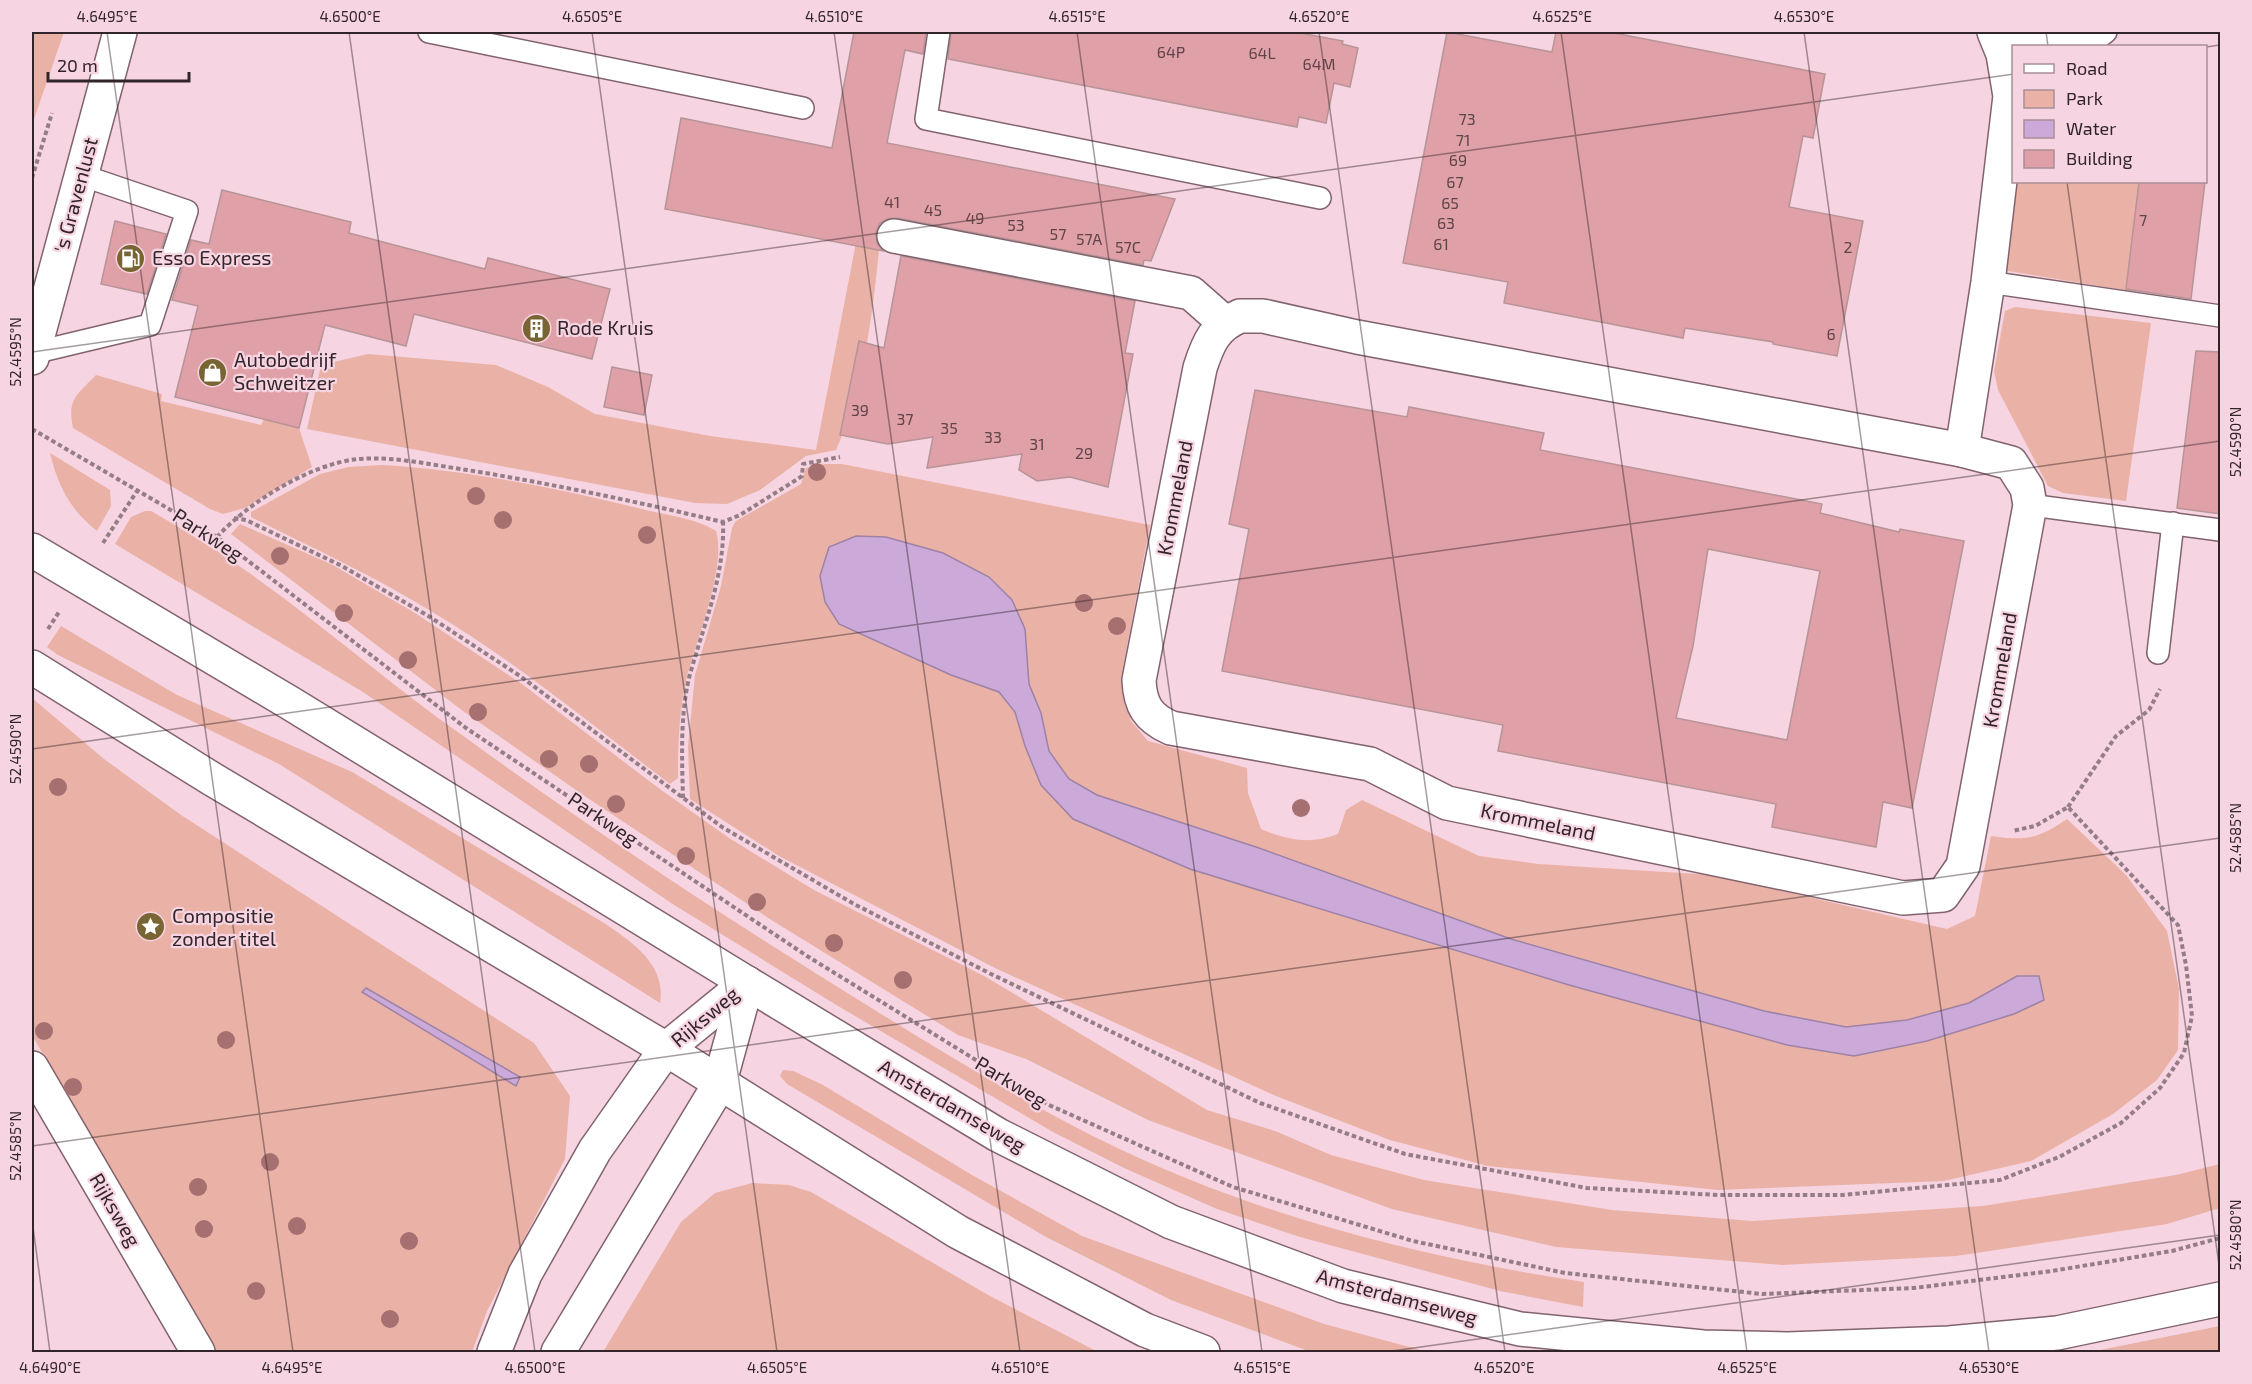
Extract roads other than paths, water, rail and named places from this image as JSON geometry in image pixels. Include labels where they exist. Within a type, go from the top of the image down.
[{"type":"main road","name":"'s Gravenlust","points":[[32,355],[120,32]]},
{"type":"main road","points":[[1962,450],[1988,282],[2010,96],[2003,54],[1995,32]]},
{"type":"main road","points":[[894,236],[1191,293],[1225,323]]},
{"type":"main road","name":"Krommeland","points":[[1240,316],[1263,316],[1357,337],[1962,450],[2011,463],[2027,488],[2030,506],[1963,867],[1943,895],[1903,898],[1447,803],[1370,764],[1171,728],[1154,721],[1144,708],[1139,680],[1200,368],[1207,346],[1225,323],[1240,316]]},
{"type":"main road","points":[[32,550],[290,703],[747,982]]},
{"type":"main road","points":[[32,667],[212,779],[666,1049],[719,1085],[958,1232],[1145,1330],[1203,1353]]},
{"type":"main road","name":"Rijksweg","points":[[494,1353],[525,1274],[595,1150],[666,1049],[747,982]]},
{"type":"main road","name":"Rijksweg","points":[[558,1353],[719,1085],[747,982]]},
{"type":"main road","name":"Amsterdamseweg","points":[[747,982],[998,1136],[1171,1222],[1342,1286],[1520,1329],[1703,1350],[1949,1343],[2057,1333],[2220,1299]]},
{"type":"main road","name":"Rijksweg","points":[[32,1068],[198,1353]]},
{"type":"lane","points":[[429,32],[803,108]]},
{"type":"lane","points":[[939,32],[926,118],[1320,198]]},
{"type":"lane","points":[[1995,32],[2093,42],[2106,32]]},
{"type":"lane","points":[[32,355],[150,325],[188,211],[81,175]]},
{"type":"lane","points":[[1988,282],[2220,316]]},
{"type":"lane","points":[[2030,506],[2220,530]]},
{"type":"lane","points":[[2158,653],[2173,523]]},
{"type":"water","points":[[856,536],[886,537],[943,553],[989,577],[1012,600],[1025,629],[1029,684],[1041,713],[1049,751],[1069,779],[1097,795],[1259,848],[1511,939],[1764,1011],[1846,1027],[1907,1020],[1969,1003],[2017,976],[2039,976],[2044,1000],[2014,1014],[1927,1041],[1854,1056],[1787,1045],[1569,985],[1190,869],[1073,819],[1041,785],[1025,746],[1015,712],[999,692],[951,675],[839,624],[825,602],[820,576],[829,547]]},
{"type":"water","points":[[366,988],[520,1077],[516,1086],[362,992]]},
{"type":"place","name":"Esso Express","points":[[131,258]]},
{"type":"place","name":"Rode Kruis","points":[[536,328]]},
{"type":"place","name":"Autobedrijf Schweitzer","points":[[213,372]]},
{"type":"place","name":"Compositie zonder titel","points":[[151,927]]}]
